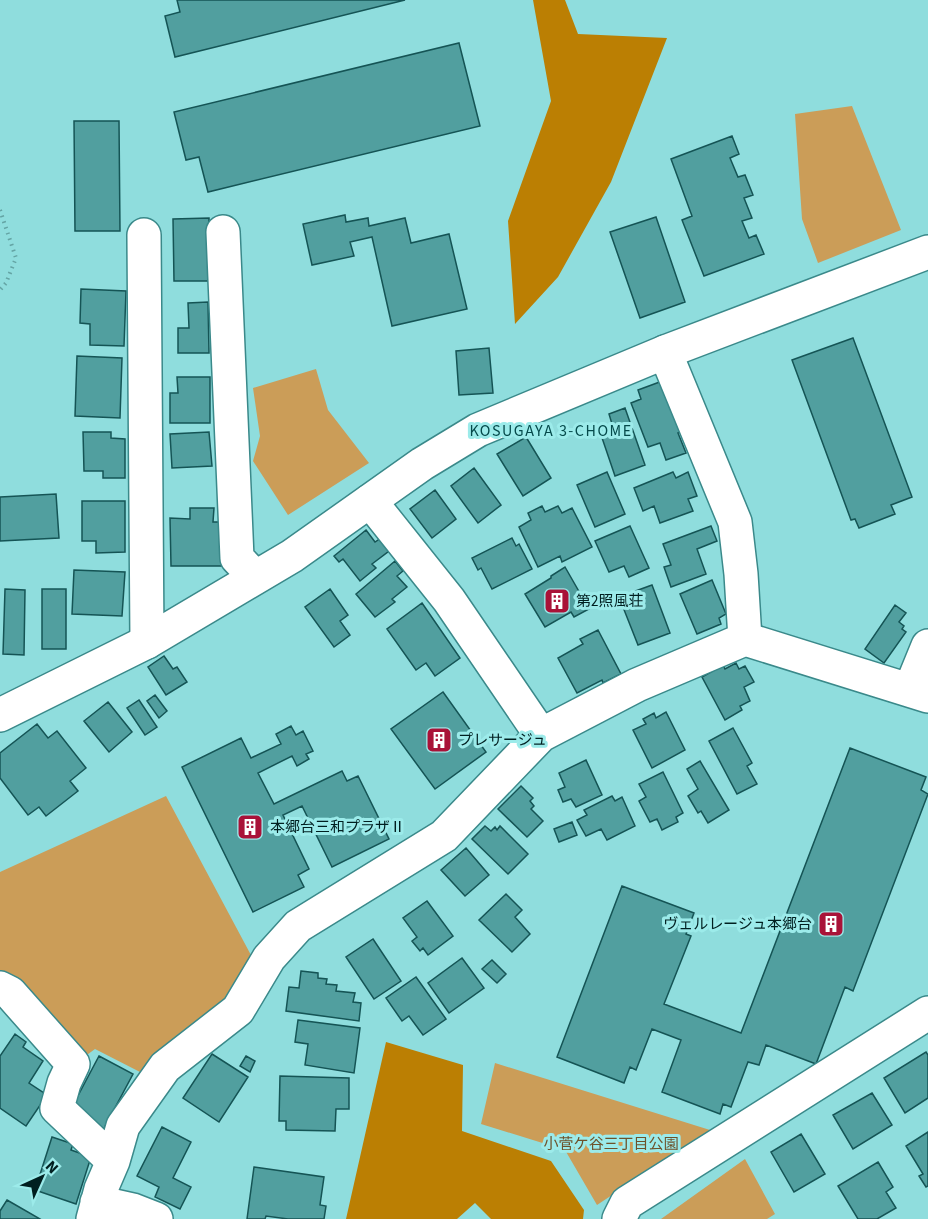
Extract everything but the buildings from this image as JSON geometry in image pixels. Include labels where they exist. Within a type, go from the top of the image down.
[{"type":"street","points":[[223,232],[237,558],[255,577]]},
{"type":"street","points":[[144,235],[147,642]]},
{"type":"street","points":[[0,715],[147,642],[292,556],[422,464],[478,430],[665,352],[928,252]]},
{"type":"street","points":[[665,352],[735,522],[745,639]]},
{"type":"street","points":[[370,501],[449,600],[541,735]]},
{"type":"street","points":[[156,1219],[133,1210],[95,1211],[123,1126],[165,1067],[238,1010],[269,958],[298,926],[444,836],[541,735],[637,686],[745,639],[919,693],[928,646]]},
{"type":"street","points":[[0,988],[10,993],[73,1064],[64,1083],[57,1108],[113,1161]]},
{"type":"street","points":[[619,1219],[627,1203],[928,1012]]},
{"type":"path","points":[[0,210],[16,258],[6,284],[0,290]]},
{"type":"green space","points":[[852,106],[901,230],[818,263],[802,219],[795,114]]},
{"type":"green space","points":[[316,369],[328,410],[369,463],[288,515],[253,461],[260,436],[253,388]]},
{"type":"green space","points":[[166,796],[252,957],[238,993],[140,1072],[95,1049],[80,1060],[0,972],[0,872]]},
{"type":"green space","name":"小菅ケ谷三丁目公園","points":[[495,1063],[710,1130],[597,1205],[565,1150],[481,1124]]},
{"type":"green space","points":[[745,1159],[775,1214],[767,1219],[661,1219]]},
{"type":"shaded area","points":[[533,0],[565,0],[578,34],[667,38],[611,182],[558,277],[515,324],[508,221],[551,101]]},
{"type":"shaded area","points":[[386,1042],[463,1065],[462,1131],[551,1161],[584,1210],[583,1219],[491,1219],[475,1203],[457,1219],[346,1219]]},
{"type":"place","name":"第2照風荘","points":[[557,601]]},
{"type":"place","name":"プレサージュ","points":[[439,740]]},
{"type":"place","name":"本郷台三和プラザⅡ","points":[[250,827]]},
{"type":"place","name":"ヴェルレージュ本郷台","points":[[831,924]]},
{"type":"district","name":"KOSUGAYA 3-CHOME","points":[[551,431]]}]
